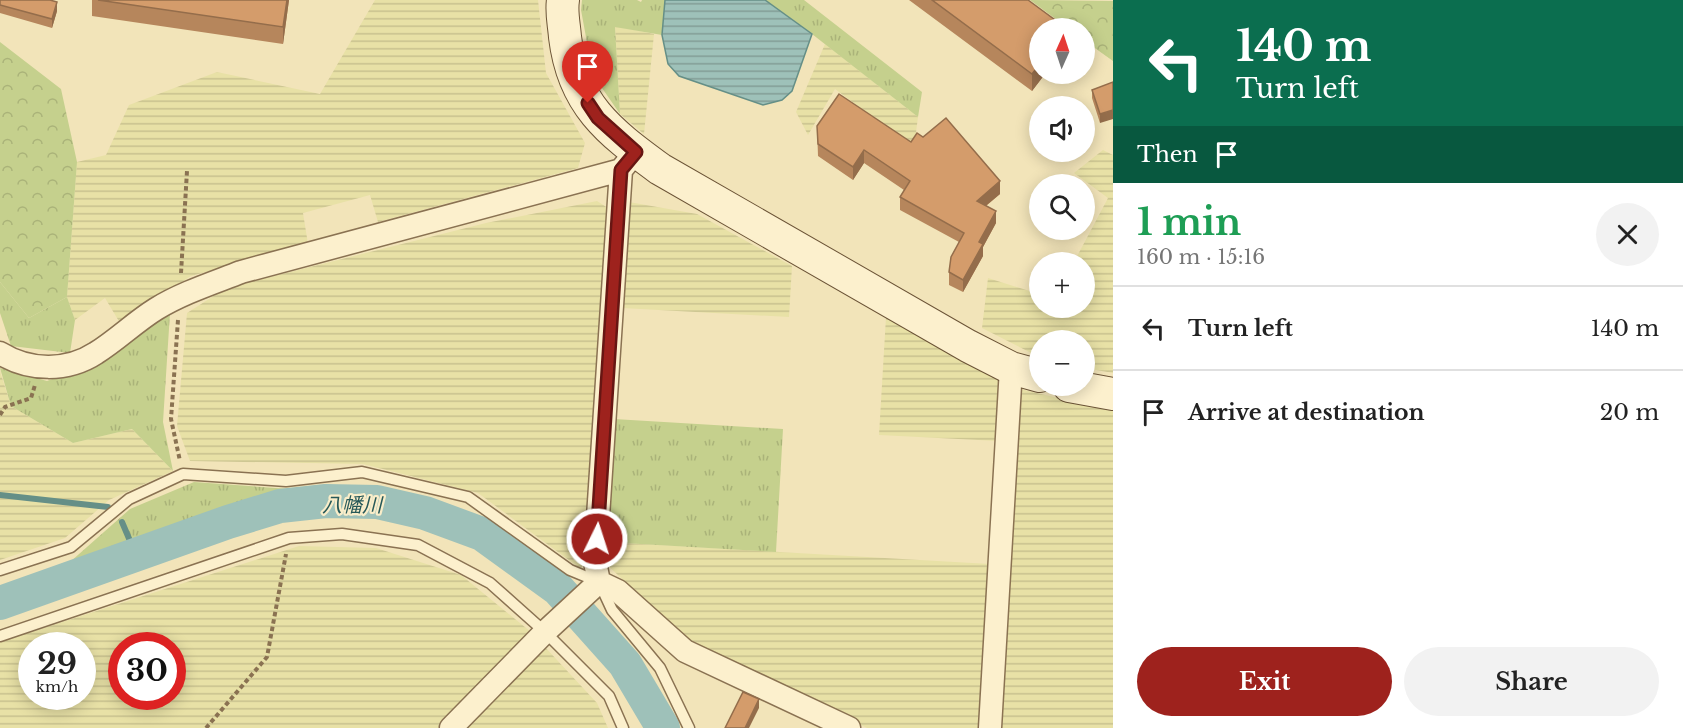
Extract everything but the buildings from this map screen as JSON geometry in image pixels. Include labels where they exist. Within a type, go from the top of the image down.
[{"type":"street","points":[[451,728],[545,632],[595,586],[595,562],[628,161],[578,88],[566,49],[563,0]]},
{"type":"street","points":[[0,353],[12,360],[42,368],[68,365],[95,354],[155,309],[180,296],[241,272],[628,161],[660,169],[968,346],[1025,372],[990,728]]},
{"type":"street","points":[[1095,391],[1113,394]]},
{"type":"street","points":[[595,586],[618,591],[685,651],[849,728]]},
{"type":"lane","points":[[0,570],[72,547],[129,499],[183,474],[286,481],[362,472],[468,496],[595,586],[660,668],[689,728]]},
{"type":"lane","points":[[0,636],[289,538],[342,534],[418,545],[490,583],[545,632],[609,696],[623,728]]},
{"type":"path","points":[[183,474],[171,419],[187,171]]},
{"type":"path","points":[[0,415],[5,407],[31,398],[42,368]]},
{"type":"path","points":[[206,728],[267,657],[289,538]]},
{"type":"shaded area","points":[[375,0],[538,0],[546,73],[585,143],[578,168],[378,222],[370,195],[303,213],[308,244],[191,276],[120,323],[105,298],[75,320],[67,297],[77,162],[106,155],[129,105],[217,72],[320,94]]},
{"type":"shaded area","points":[[615,26],[654,34],[644,134],[620,114]]},
{"type":"shaded area","points":[[825,44],[918,117],[914,148],[835,89],[808,135],[796,112]]},
{"type":"shaded area","points":[[1103,150],[1113,155],[1113,373],[1095,370],[1095,330],[1029,330],[1029,352],[982,328],[988,278],[1029,291],[1029,318],[1095,318],[1095,252],[1079,252],[1086,240],[1095,240],[1095,222],[1108,198],[1095,188],[1095,174],[1074,173],[1088,162],[1095,162],[1095,156]]},
{"type":"shaded area","points":[[597,201],[608,208],[589,555],[581,569],[478,493],[363,464],[190,461],[177,426],[187,313],[226,288],[486,223]]},
{"type":"shaded area","points":[[629,202],[697,214],[792,266],[789,317],[622,308]]},
{"type":"shaded area","points":[[886,317],[1002,381],[998,441],[879,435]]},
{"type":"shaded area","points":[[0,371],[11,406],[73,443],[132,429],[173,471],[109,500],[65,538],[0,560]]},
{"type":"shaded area","points":[[1020,389],[1029,391],[1029,396],[1050,396],[1113,411],[1113,728],[1002,728]]},
{"type":"shaded area","points":[[606,542],[990,564],[980,728],[867,728],[690,642],[605,563]]},
{"type":"shaded area","points":[[299,546],[376,548],[461,575],[531,632],[438,728],[0,728],[0,642],[18,636],[18,710],[96,710],[96,632],[31,632]]},
{"type":"shaded area","points":[[544,646],[597,703],[608,728],[462,728]]},
{"type":"green space","points":[[582,0],[637,0],[641,2],[642,0],[665,0],[662,35],[615,27],[620,114],[593,75],[581,10]]},
{"type":"green space","points":[[765,0],[804,0],[922,92],[918,117],[812,34]]},
{"type":"green space","points":[[1030,0],[1113,1],[1113,61],[1095,48],[1095,18],[1054,18]]},
{"type":"green space","points":[[0,42],[61,89],[77,162],[67,297],[29,318],[0,282]]},
{"type":"green space","points":[[0,282],[29,318],[67,297],[75,320],[70,353],[11,346],[0,313]]},
{"type":"green space","points":[[170,313],[163,422],[173,471],[132,429],[73,443],[11,406],[0,368],[47,381],[101,361]]},
{"type":"green space","points":[[614,419],[783,429],[776,552],[606,542]]},
{"type":"green space","points":[[194,482],[290,489],[70,562],[130,509]]},
{"type":"water","points":[[665,0],[765,0],[812,34],[792,91],[782,100],[763,105],[679,76],[668,64],[662,35]]},
{"type":"waterway","points":[[0,495],[108,507]]},
{"type":"waterway","name":"八幡川","points":[[0,603],[228,522],[280,506],[326,501],[377,502],[425,513],[482,534],[558,589],[625,664],[663,728]]},
{"type":"waterway","points":[[122,522],[136,555]]},
{"type":"route","points":[[588,103],[598,118],[636,152],[621,170],[597,539]]}]
